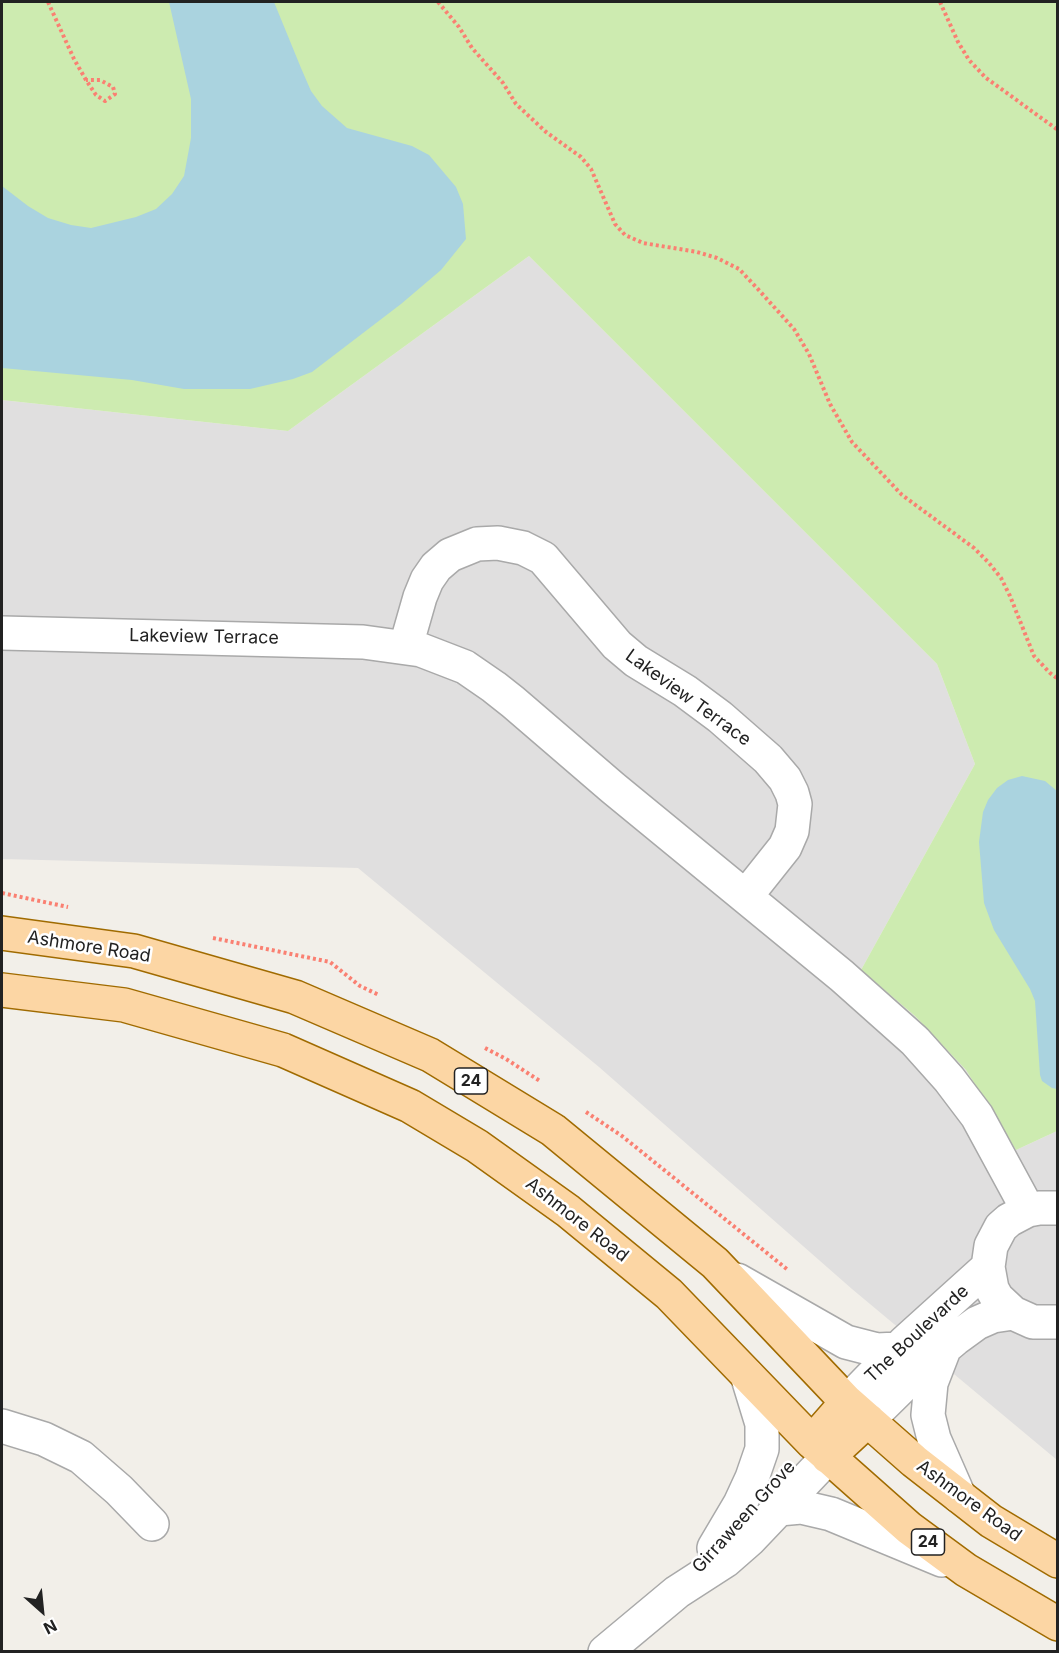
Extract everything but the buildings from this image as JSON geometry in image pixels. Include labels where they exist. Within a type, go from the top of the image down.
[{"type":"main road","name":"Ashmore Road","points":[[2,933],[134,951],[295,997],[430,1056],[553,1130],[723,1271],[857,1411],[914,1461],[991,1521],[1058,1561]]},
{"type":"main road","name":"Ashmore Road","points":[[2,990],[124,1005],[283,1050],[410,1106],[477,1146],[568,1211],[669,1294],[820,1450],[909,1528],[966,1570],[1058,1624]]},
{"type":"main road","points":[[820,1450],[857,1411]]},
{"type":"street","name":"Lakeview Terrace","points":[[406,646],[427,580],[436,567],[450,555],[477,544],[498,543],[523,548],[543,558],[617,645],[636,662],[703,704],[726,722],[768,759],[785,779],[795,804],[792,831],[785,847],[746,896]]},
{"type":"street","name":"Lakeview Terrace","points":[[2,633],[328,640],[406,646],[448,659],[465,667],[494,687],[612,788],[895,1021],[933,1060],[977,1116],[1042,1209]]},
{"type":"street","points":[[2,927],[43,938]]},
{"type":"street","points":[[1042,1209],[1009,1220],[995,1236],[988,1267],[992,1289],[1013,1313],[1033,1322],[1058,1322]]},
{"type":"street","name":"The Boulevarde","points":[[857,1411],[898,1349],[988,1267]]},
{"type":"street","points":[[723,1271],[846,1342],[878,1350],[898,1349]]},
{"type":"street","name":"The Boulevarde","points":[[857,1411],[977,1323],[993,1316],[1013,1313]]},
{"type":"street","points":[[947,1345],[931,1383],[928,1415],[934,1439],[959,1496]]},
{"type":"street","points":[[714,1548],[740,1504],[762,1449],[762,1424],[747,1376]]},
{"type":"street","points":[[2,1426],[44,1438],[81,1456],[152,1524]]},
{"type":"street","name":"Girraween Grove","points":[[606,1652],[677,1592],[732,1555],[758,1532],[779,1509],[820,1450]]},
{"type":"street","name":"Girraween Grove","points":[[677,1592],[714,1548],[820,1450]]},
{"type":"street","points":[[779,1509],[801,1507],[831,1514],[966,1570]]},
{"type":"path","points":[[48,2],[70,51],[86,80],[96,95],[105,100],[115,94],[113,87],[100,80],[86,80]]},
{"type":"path","points":[[438,2],[516,104],[546,132],[581,157],[591,169],[615,224],[625,236],[643,243],[697,252],[717,258],[739,269],[794,330],[810,354],[830,404],[852,442],[902,495],[959,536],[989,563],[1001,578],[1010,596],[1034,656],[1050,674],[1058,679]]},
{"type":"path","points":[[940,2],[969,60],[986,78],[1058,130]]},
{"type":"shaded area","points":[[529,256],[937,664],[975,764],[861,970],[915,1016],[966,1070],[1016,1150],[1057,1131],[1057,1460],[852,1289],[599,1067],[358,868],[2,859],[2,400],[288,431]]},
{"type":"green space","points":[[2,2],[1057,2],[1057,1131],[1016,1150],[966,1070],[915,1016],[861,970],[975,764],[937,664],[529,256],[288,431],[2,400]]},
{"type":"water","points":[[169,2],[274,2],[311,91],[322,106],[347,128],[412,146],[429,155],[456,187],[463,204],[466,239],[441,270],[401,304],[312,372],[293,379],[250,389],[184,389],[132,380],[2,368],[2,186],[48,218],[91,228],[136,217],[156,209],[172,194],[184,176],[191,138],[191,99]]},
{"type":"water","points":[[1022,776],[1045,781],[1057,791],[1057,1089],[1042,1081],[1040,1075],[1035,1001],[994,930],[984,903],[979,842],[983,812],[997,788],[1008,780]]}]
